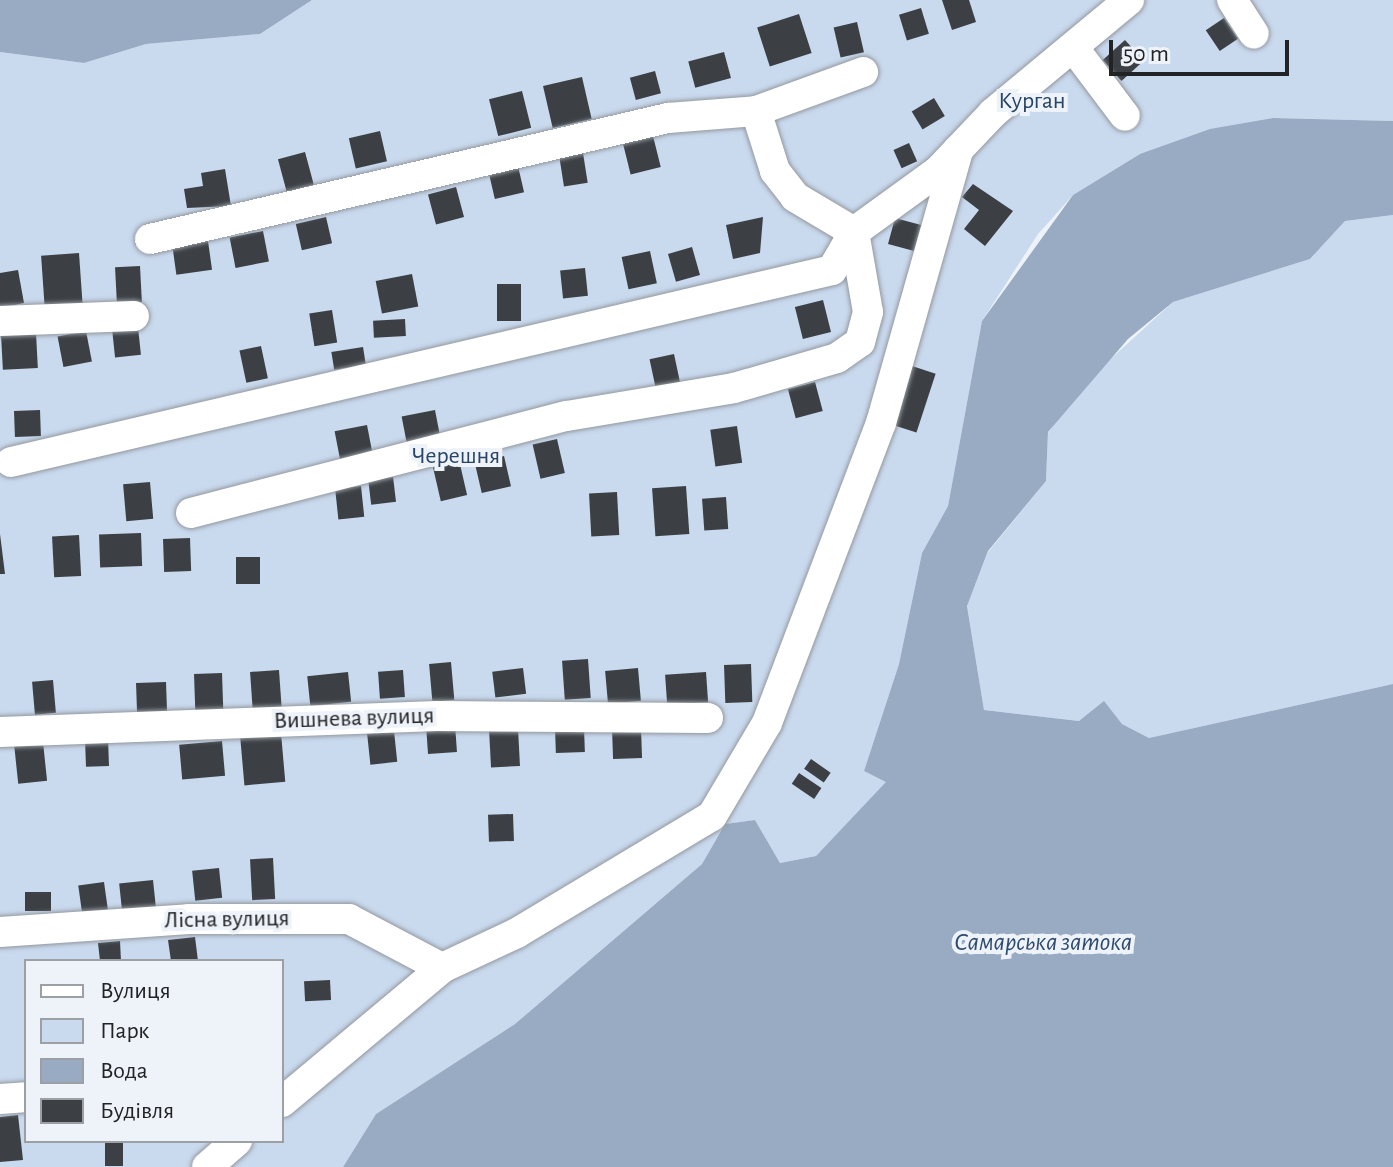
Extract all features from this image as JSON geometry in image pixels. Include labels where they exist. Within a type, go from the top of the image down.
[{"type":"street","points":[[4,459],[779,285],[832,270],[854,232],[959,148],[1129,0]]},
{"type":"street","points":[[1232,0],[1254,34]]},
{"type":"street","points":[[1073,47],[1125,116]]},
{"type":"street","points":[[150,239],[668,118],[756,111],[863,72]]},
{"type":"street","points":[[191,513],[567,416],[734,388],[837,358],[860,342],[868,312],[854,232],[795,197],[775,171],[756,111]]},
{"type":"street","points":[[284,1100],[442,968],[517,933],[712,816],[767,723],[881,423],[959,148]]},
{"type":"street","points":[[0,321],[134,316]]},
{"type":"street","name":"Вишнева вулиця","points":[[0,732],[452,715],[708,718]]},
{"type":"street","name":"Лісна вулиця","points":[[0,932],[189,919],[349,919],[442,968]]},
{"type":"street","points":[[0,1099],[24,1097]]},
{"type":"street","points":[[207,1167],[235,1143]]},
{"type":"green space","name":"Черешня","points":[[312,0],[1393,0],[1393,121],[1273,118],[1140,154],[1073,195],[1038,234],[982,321],[948,506],[922,553],[899,664],[864,771],[887,782],[816,856],[780,863],[755,820],[725,824],[702,864],[515,1024],[376,1114],[343,1167],[0,1167],[0,52],[84,63],[146,44],[260,34]]},
{"type":"green space","points":[[1393,215],[1393,684],[1149,738],[1122,724],[1104,702],[1079,721],[984,710],[967,605],[988,552],[1046,481],[1048,433],[1080,387],[1173,302],[1310,259],[1345,221]]},
{"type":"water","points":[[0,0],[312,0],[260,34],[146,44],[84,63],[0,52]]},
{"type":"water","name":"Самарська затока","points":[[1273,118],[1393,121],[1393,215],[1345,221],[1310,259],[1173,302],[1128,339],[1048,432],[1046,481],[988,551],[967,606],[984,710],[1079,721],[1104,701],[1122,724],[1149,738],[1393,684],[1393,1167],[343,1167],[376,1114],[515,1024],[702,864],[725,824],[755,820],[780,863],[816,856],[886,782],[864,771],[899,664],[922,553],[948,506],[982,321],[1073,195],[1140,154],[1210,129]]},
{"type":"building","points":[[942,0],[969,0],[976,22],[952,30]]},
{"type":"building","points":[[921,8],[929,34],[907,41],[899,15]]},
{"type":"building","points":[[799,14],[812,53],[770,67],[757,28]]},
{"type":"building","points":[[1224,18],[1238,39],[1220,51],[1206,30]]},
{"type":"building","points":[[857,22],[864,52],[841,58],[834,27]]},
{"type":"building","points":[[1125,40],[1144,61],[1121,81],[1103,60]]},
{"type":"building","points":[[724,52],[731,78],[695,88],[688,62]]},
{"type":"building","points":[[655,71],[661,93],[636,100],[630,78]]},
{"type":"building","points":[[582,77],[592,119],[553,128],[543,86]]},
{"type":"building","points":[[522,91],[531,128],[498,136],[489,99]]},
{"type":"building","points":[[934,98],[945,116],[923,129],[912,111]]},
{"type":"building","points":[[380,131],[387,161],[356,168],[349,138]]},
{"type":"building","points":[[653,136],[661,167],[631,175],[623,143]]},
{"type":"building","points":[[909,143],[917,161],[902,168],[893,150]]},
{"type":"building","points":[[305,152],[314,185],[287,192],[278,159]]},
{"type":"building","points":[[583,153],[588,183],[564,186],[559,157]]},
{"type":"building","points":[[518,166],[524,192],[495,199],[489,173]]},
{"type":"building","points":[[225,169],[231,206],[187,208],[184,189],[203,186],[201,173]]},
{"type":"building","points":[[973,184],[1013,211],[985,246],[964,229],[979,210],[962,197]]},
{"type":"building","points":[[456,187],[464,217],[436,224],[428,195]]},
{"type":"building","points":[[326,217],[332,243],[302,250],[296,224]]},
{"type":"building","points":[[763,217],[760,253],[733,259],[726,225]]},
{"type":"building","points":[[895,218],[921,225],[914,251],[888,244]]},
{"type":"building","points":[[263,231],[269,261],[236,268],[230,237]]},
{"type":"building","points":[[208,241],[212,270],[176,275],[172,246]]},
{"type":"building","points":[[692,247],[700,275],[676,282],[668,254]]},
{"type":"building","points":[[650,251],[657,283],[628,289],[622,257]]},
{"type":"building","points":[[79,253],[83,306],[45,309],[41,256]]},
{"type":"building","points":[[140,266],[142,302],[117,303],[115,267]]},
{"type":"building","points":[[585,268],[588,296],[563,298],[560,271]]},
{"type":"building","points":[[18,270],[24,303],[0,308],[0,273]]},
{"type":"building","points":[[412,274],[418,306],[382,313],[376,281]]},
{"type":"building","points":[[497,284],[521,284],[521,321],[497,321]]},
{"type":"building","points":[[823,300],[831,332],[803,339],[795,307]]},
{"type":"building","points":[[332,310],[337,343],[314,346],[309,314]]},
{"type":"building","points":[[405,319],[406,336],[374,338],[373,321]]},
{"type":"building","points":[[138,327],[141,355],[115,358],[112,330]]},
{"type":"building","points":[[86,331],[92,361],[63,367],[58,337]]},
{"type":"building","points":[[36,333],[38,368],[3,370],[1,335]]},
{"type":"building","points":[[261,346],[268,378],[246,383],[239,351]]},
{"type":"building","points":[[363,347],[366,365],[334,370],[331,352]]},
{"type":"building","points":[[674,354],[680,383],[656,389],[650,359]]},
{"type":"building","points":[[909,365],[936,374],[916,433],[890,424]]},
{"type":"building","points":[[815,382],[823,411],[796,418],[788,389]]},
{"type":"building","points":[[40,410],[41,436],[15,437],[14,411]]},
{"type":"building","points":[[435,410],[441,442],[408,449],[402,416]]},
{"type":"building","points":[[367,425],[373,457],[341,464],[335,431]]},
{"type":"building","points":[[737,426],[742,463],[715,466],[710,430]]},
{"type":"building","points":[[557,439],[565,473],[541,479],[533,445]]},
{"type":"building","points":[[504,456],[511,486],[482,493],[475,463]]},
{"type":"building","points":[[459,460],[467,495],[441,501],[433,466]]},
{"type":"building","points":[[393,477],[396,502],[371,505],[368,480]]},
{"type":"building","points":[[150,482],[153,519],[126,521],[123,484]]},
{"type":"building","points":[[361,486],[364,517],[338,520],[335,489]]},
{"type":"building","points":[[686,486],[689,534],[655,536],[652,488]]},
{"type":"building","points":[[617,492],[619,535],[591,536],[589,493]]},
{"type":"building","points":[[726,497],[728,529],[704,531],[702,499]]},
{"type":"building","points":[[141,533],[142,566],[100,567],[99,534]]},
{"type":"building","points":[[0,534],[5,574],[0,574]]},
{"type":"building","points":[[79,535],[81,576],[54,577],[52,536]]},
{"type":"building","points":[[190,538],[191,571],[164,572],[163,539]]},
{"type":"building","points":[[236,557],[260,557],[260,584],[236,584]]},
{"type":"building","points":[[588,659],[591,698],[565,700],[562,661]]},
{"type":"building","points":[[451,662],[454,700],[432,702],[429,664]]},
{"type":"building","points":[[751,664],[752,702],[725,703],[724,665]]},
{"type":"building","points":[[523,668],[526,694],[495,698],[492,672]]},
{"type":"building","points":[[638,668],[641,701],[608,704],[605,671]]},
{"type":"building","points":[[279,670],[282,709],[253,711],[250,672]]},
{"type":"building","points":[[403,670],[405,697],[380,699],[378,672]]},
{"type":"building","points":[[348,672],[351,702],[310,706],[307,676]]},
{"type":"building","points":[[706,672],[708,702],[667,705],[665,675]]},
{"type":"building","points":[[222,673],[223,711],[195,712],[194,674]]},
{"type":"building","points":[[53,680],[56,713],[35,715],[32,682]]},
{"type":"building","points":[[166,682],[167,712],[137,713],[136,683]]},
{"type":"building","points":[[455,724],[457,752],[428,754],[426,726]]},
{"type":"building","points":[[584,727],[585,752],[556,753],[555,728]]},
{"type":"building","points":[[518,728],[520,766],[491,767],[489,730]]},
{"type":"building","points":[[641,728],[642,758],[613,759],[612,729]]},
{"type":"building","points":[[394,731],[397,762],[370,765],[367,734]]},
{"type":"building","points":[[281,733],[285,782],[244,785],[240,737]]},
{"type":"building","points":[[108,738],[109,766],[86,767],[85,739]]},
{"type":"building","points":[[222,741],[225,776],[182,780],[179,745]]},
{"type":"building","points":[[43,742],[47,781],[18,784],[14,745]]},
{"type":"building","points":[[811,759],[831,773],[824,783],[804,769]]},
{"type":"building","points":[[799,773],[821,788],[814,799],[792,784]]},
{"type":"building","points":[[513,814],[514,841],[489,842],[488,815]]},
{"type":"building","points":[[273,858],[275,899],[252,900],[250,859]]},
{"type":"building","points":[[219,868],[222,898],[195,901],[192,871]]},
{"type":"building","points":[[153,880],[156,909],[122,912],[119,884]]},
{"type":"building","points":[[104,882],[108,910],[82,913],[78,886]]},
{"type":"building","points":[[25,892],[51,892],[51,911],[25,911]]},
{"type":"building","points":[[195,937],[198,959],[171,959],[168,940]]},
{"type":"building","points":[[120,941],[121,959],[100,959],[98,943]]},
{"type":"building","points":[[330,980],[331,1000],[305,1001],[304,981]]},
{"type":"building","points":[[18,1115],[23,1160],[0,1162],[0,1117]]},
{"type":"building","points":[[105,1143],[123,1143],[123,1166],[105,1166]]},
{"type":"park label","name":"Курган","points":[[1032,102]]}]
